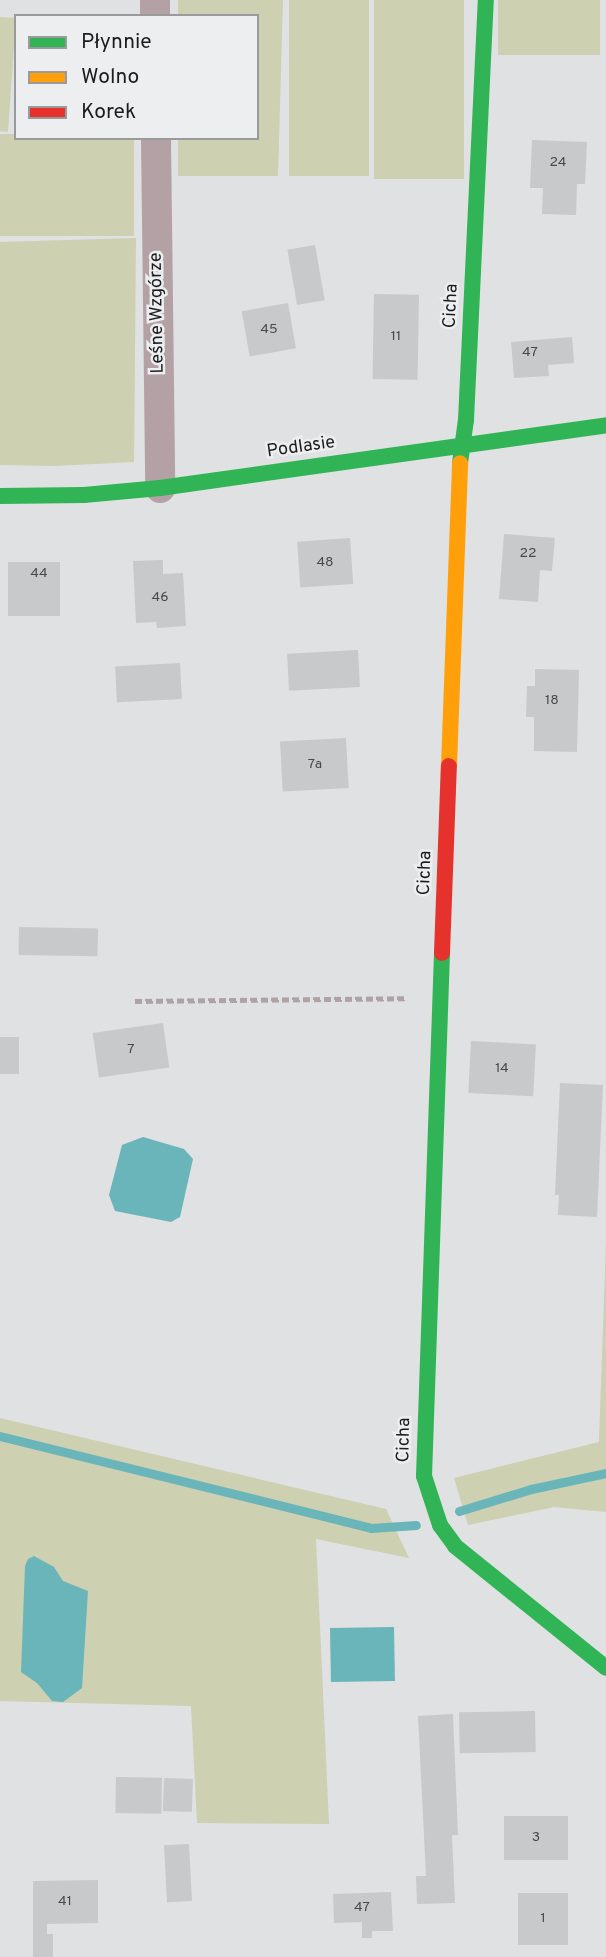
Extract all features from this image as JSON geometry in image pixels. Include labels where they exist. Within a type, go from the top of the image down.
[{"type":"street","name":"Cicha","points":[[486,0],[463,444],[423,1459],[427,1492],[448,1538],[464,1556],[606,1668]]},
{"type":"street","name":"Leśne Wzgórze","points":[[156,140],[160,488]]},
{"type":"street","name":"Podlasie","points":[[0,496],[84,495],[160,488],[606,425]]},
{"type":"path","points":[[135,1001],[441,998]]},
{"type":"green space","points":[[178,0],[283,0],[278,176],[178,176],[178,140],[259,140],[259,14],[178,14]]},
{"type":"green space","points":[[289,0],[369,0],[369,176],[289,176]]},
{"type":"green space","points":[[374,0],[464,0],[464,179],[374,179]]},
{"type":"green space","points":[[498,0],[600,0],[600,55],[498,55]]},
{"type":"green space","points":[[0,17],[14,18],[8,132],[0,131]]},
{"type":"green space","points":[[0,134],[14,134],[14,140],[134,140],[134,236],[0,236]]},
{"type":"green space","points":[[136,238],[134,462],[54,466],[0,465],[0,242]]},
{"type":"green space","points":[[606,1242],[606,1512],[554,1507],[468,1525],[454,1478],[599,1442]]},
{"type":"green space","points":[[0,1418],[386,1509],[409,1558],[316,1539],[329,1824],[197,1823],[191,1706],[0,1701]]},
{"type":"water","points":[[143,1137],[184,1149],[193,1159],[180,1217],[171,1222],[115,1211],[109,1195],[122,1145]]},
{"type":"water","points":[[34,1556],[54,1567],[63,1581],[88,1591],[82,1688],[63,1702],[52,1701],[37,1683],[21,1672],[25,1566],[28,1559]]},
{"type":"water","points":[[394,1627],[395,1681],[331,1682],[330,1628]]},
{"type":"building","points":[[532,140],[587,142],[585,184],[577,184],[576,215],[542,214],[543,188],[530,188]]},
{"type":"building","points":[[315,245],[325,300],[297,305],[287,250]]},
{"type":"building","points":[[374,294],[419,295],[418,380],[373,379]]},
{"type":"building","points":[[288,303],[296,348],[250,356],[242,311]]},
{"type":"building","points":[[572,337],[574,363],[548,365],[549,376],[514,378],[511,342]]},
{"type":"building","points":[[504,534],[555,538],[552,571],[540,570],[538,602],[499,599]]},
{"type":"building","points":[[350,538],[353,584],[300,588],[297,542]]},
{"type":"building","points":[[163,560],[163,574],[183,573],[186,626],[157,628],[156,622],[136,623],[133,561]]},
{"type":"building","points":[[8,562],[60,562],[60,616],[8,616]]},
{"type":"building","points":[[358,650],[360,687],[289,691],[287,654]]},
{"type":"building","points":[[180,663],[182,699],[117,702],[115,666]]},
{"type":"building","points":[[535,669],[579,670],[577,752],[534,751],[534,717],[526,717],[527,686],[535,686]]},
{"type":"building","points":[[346,738],[349,788],[283,791],[280,741]]},
{"type":"building","points":[[19,927],[98,928],[97,956],[19,955]]},
{"type":"building","points":[[163,1023],[169,1068],[99,1077],[93,1033]]},
{"type":"building","points":[[0,1037],[19,1037],[19,1074],[0,1074]]},
{"type":"building","points":[[471,1041],[536,1044],[533,1096],[468,1093]]},
{"type":"building","points":[[560,1083],[603,1085],[597,1217],[558,1215],[559,1195],[555,1195]]},
{"type":"building","points":[[535,1711],[536,1752],[460,1753],[459,1712]]},
{"type":"building","points":[[453,1714],[458,1835],[452,1835],[455,1903],[417,1904],[416,1876],[426,1876],[418,1716]]},
{"type":"building","points":[[116,1777],[162,1778],[161,1814],[115,1813]]},
{"type":"building","points":[[164,1778],[193,1779],[192,1812],[163,1811]]},
{"type":"building","points":[[504,1816],[568,1816],[568,1860],[504,1860]]},
{"type":"building","points":[[189,1844],[192,1901],[167,1902],[164,1845]]},
{"type":"building","points":[[98,1880],[98,1923],[47,1924],[47,1934],[53,1934],[53,1957],[33,1957],[33,1881]]},
{"type":"building","points":[[391,1892],[393,1931],[372,1931],[372,1938],[362,1938],[362,1922],[334,1923],[333,1894]]},
{"type":"building","points":[[518,1893],[568,1893],[568,1945],[518,1945]]},
{"type":"waterway","points":[[0,1436],[371,1528],[416,1525]]},
{"type":"waterway","points":[[459,1511],[531,1489],[606,1473]]},
{"type":"traffic: fast","points":[[460,463],[466,420],[486,0]]},
{"type":"traffic: fast","points":[[0,496],[84,495],[160,488],[606,425]]},
{"type":"traffic: fast","points":[[442,953],[424,1476],[440,1525],[455,1546],[606,1668]]},
{"type":"traffic: slow","points":[[449,766],[460,463]]},
{"type":"traffic: jam","points":[[442,953],[449,766]]}]
